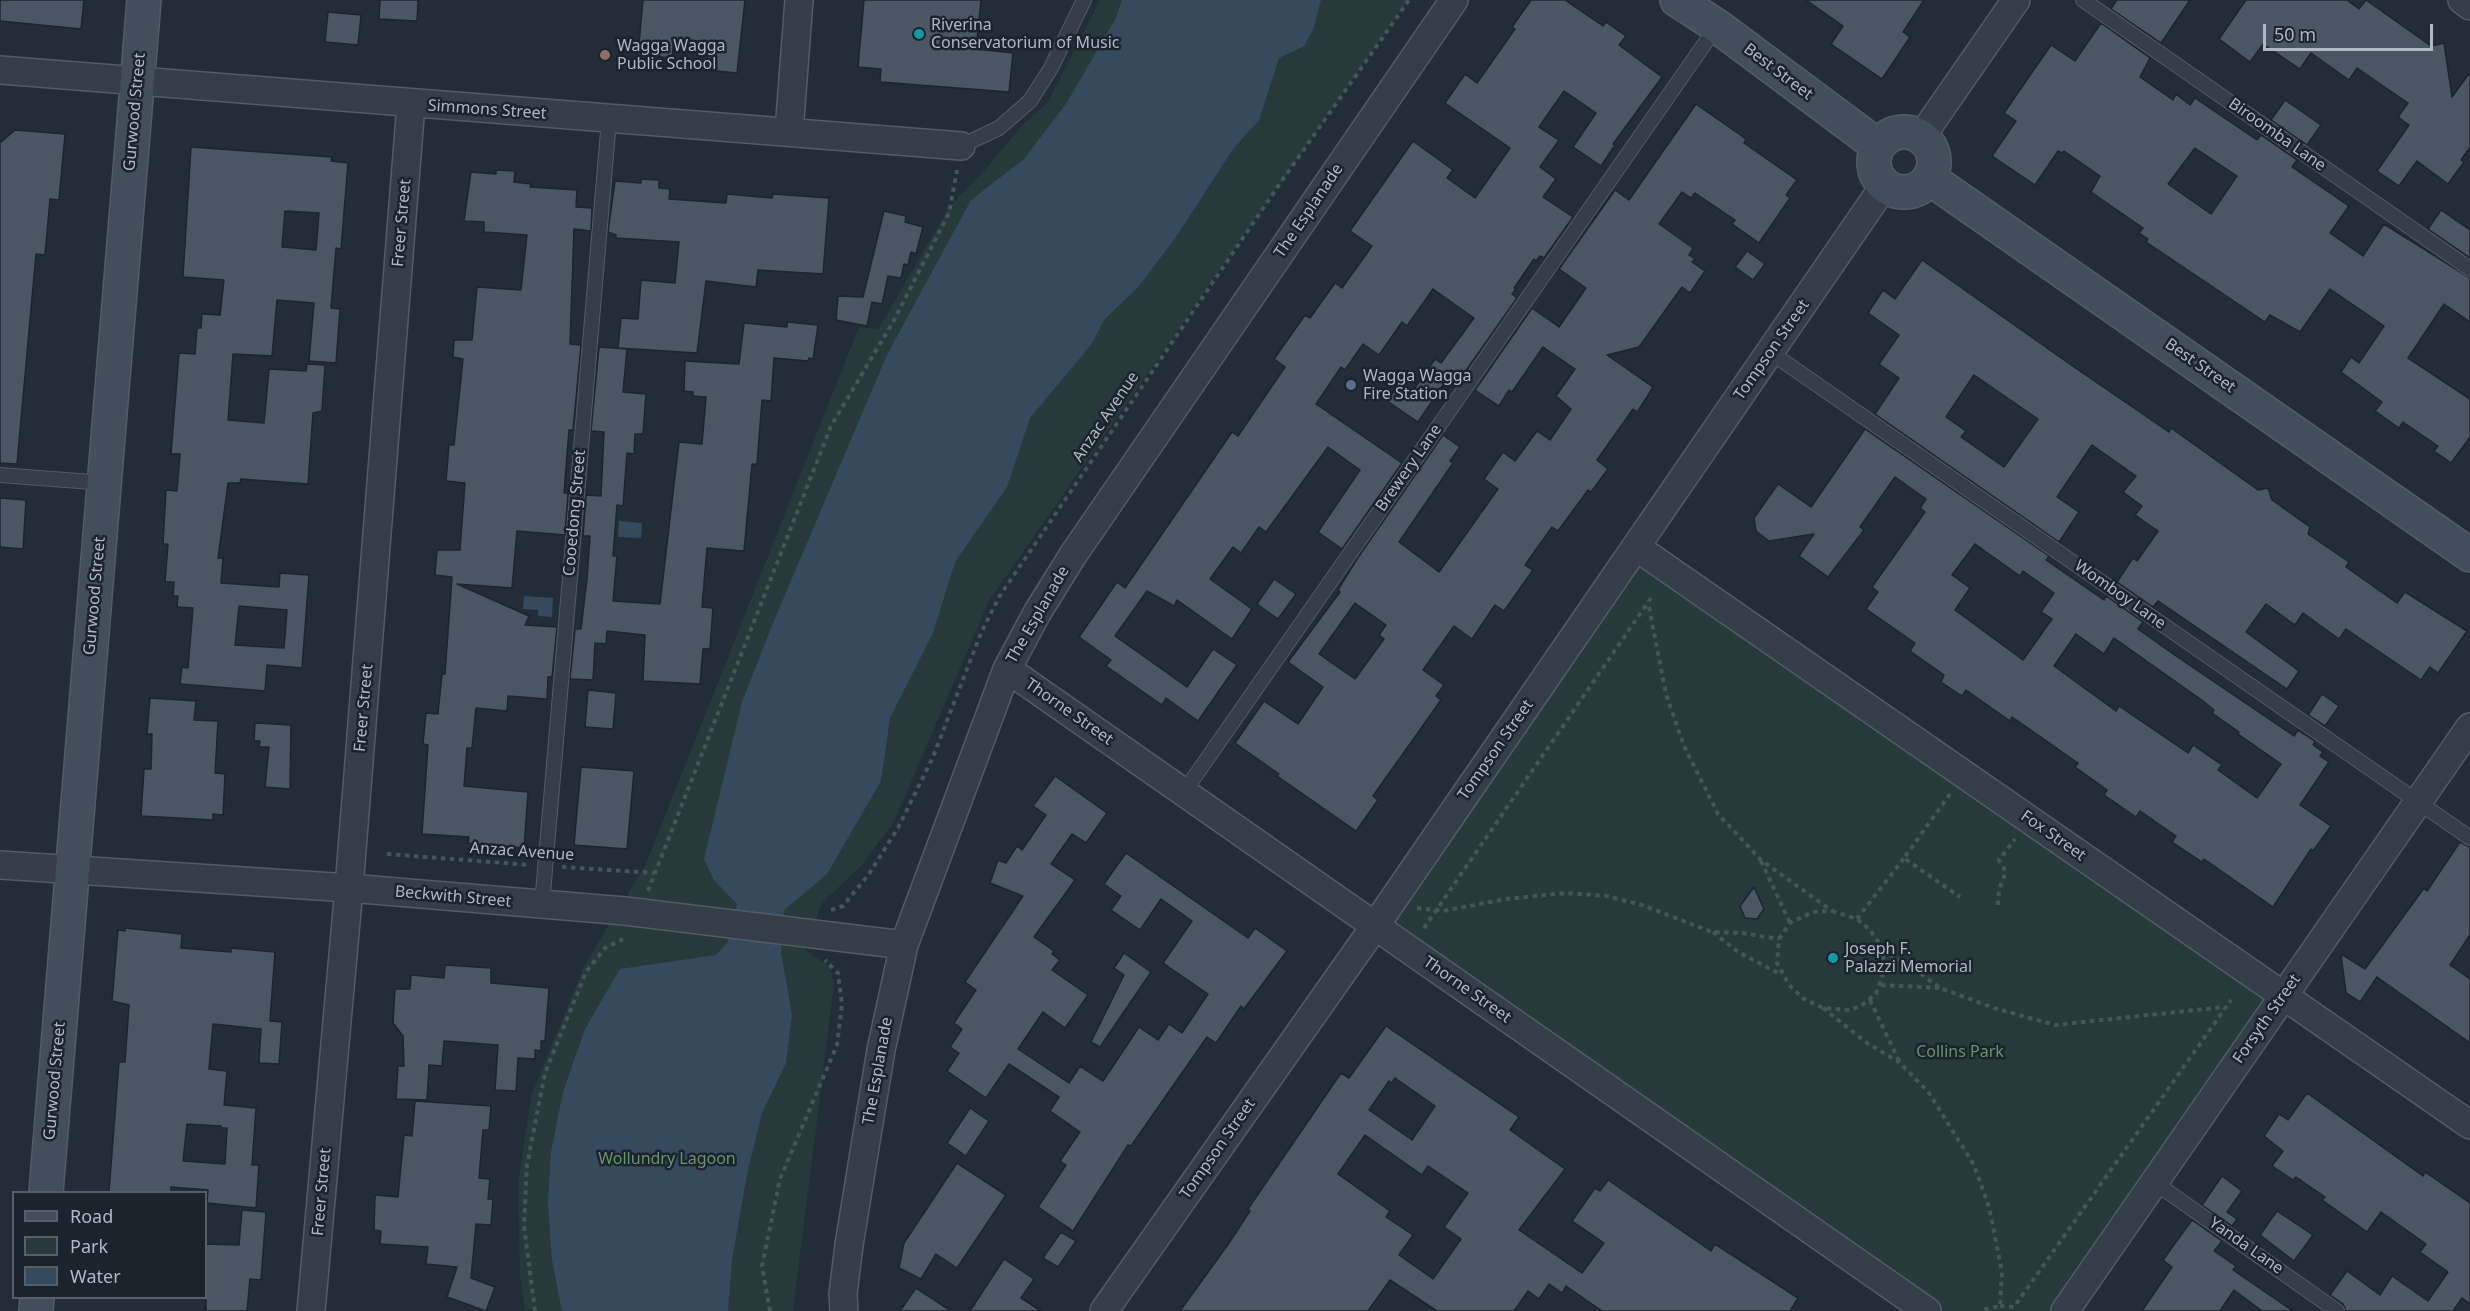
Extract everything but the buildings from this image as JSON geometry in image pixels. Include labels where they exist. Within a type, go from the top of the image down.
[{"type":"main road","name":"Gurwood Street","points":[[46,1191],[144,0]]},
{"type":"main road","name":"Best Street","points":[[1677,0],[1717,26],[1878,146]]},
{"type":"main road","points":[[1912,133],[1921,137],[1928,144],[1934,160],[1929,178],[1914,191],[1904,193],[1884,186],[1875,172],[1874,154],[1878,146],[1893,134],[1912,133]]},
{"type":"main road","name":"Best Street","points":[[1929,178],[2470,555]]},
{"type":"street","points":[[789,132],[799,0]]},
{"type":"street","points":[[1921,137],[2016,0]]},
{"type":"street","points":[[2462,0],[2470,6]]},
{"type":"street","name":"The Esplanade","points":[[844,1311],[843,1294],[849,1245],[880,1050],[904,945],[1007,669],[1073,555],[1449,4]]},
{"type":"street","name":"Simmons Street","points":[[0,70],[609,120],[967,144]]},
{"type":"street","name":"Freer Street","points":[[311,1311],[350,888],[411,104]]},
{"type":"street","name":"Tompson Street","points":[[1104,1311],[1375,926],[1884,186]]},
{"type":"street","name":"Fox Street","points":[[1636,547],[2470,1125]]},
{"type":"street","name":"Thorne Street","points":[[1007,669],[1927,1311]]},
{"type":"street","name":"Forsyth Street","points":[[2065,1311],[2470,727]]},
{"type":"street","name":"Beckwith Street","points":[[0,865],[72,872],[350,888],[643,914],[904,945]]},
{"type":"lane","points":[[967,144],[999,128],[1030,101],[1051,68],[1084,0]]},
{"type":"lane","name":"Biroomba Lane","points":[[2083,0],[2470,269]]},
{"type":"lane","name":"Brewery Lane","points":[[1184,792],[1717,26]]},
{"type":"lane","name":"Cooedong Street","points":[[542,905],[609,120]]},
{"type":"lane","name":"Womboy Lane","points":[[1770,352],[2470,838]]},
{"type":"lane","points":[[0,475],[105,483]]},
{"type":"lane","name":"Yanda Lane","points":[[2154,1182],[2337,1311]]},
{"type":"path","name":"Anzac Avenue","points":[[821,914],[843,906],[869,874],[898,828],[933,757],[981,633],[999,597],[1261,211],[1409,0]]},
{"type":"path","points":[[535,1311],[524,1226],[526,1166],[545,1073],[586,972],[605,948],[636,932],[654,873],[743,655],[831,426],[892,322],[949,213],[967,144]]},
{"type":"path","points":[[1424,928],[1648,606],[1651,598]]},
{"type":"path","points":[[1648,606],[1666,694],[1684,746],[1718,814],[1761,860],[1832,911]]},
{"type":"path","points":[[1857,918],[1904,858],[1964,774]]},
{"type":"path","points":[[1998,905],[1999,889],[2006,872],[2000,860],[2030,820]]},
{"type":"path","name":"Anzac Avenue","points":[[387,854],[654,873]]},
{"type":"path","points":[[1904,858],[1960,897]]},
{"type":"path","points":[[1761,860],[1790,923]]},
{"type":"path","points":[[1375,926],[1420,906],[1443,911],[1506,899],[1566,893],[1606,896],[1642,905],[1712,932],[1738,952],[1781,975],[1804,999],[1823,1008],[1867,1043],[1899,1062],[1929,1092],[1974,1165],[1989,1207],[2002,1272],[2000,1306]]},
{"type":"path","points":[[1781,975],[1777,963],[1779,939],[1790,923],[1813,912],[1832,911],[1857,918],[1870,930],[1882,951],[1884,971],[1881,985],[1870,1000],[1849,1010],[1823,1008]]},
{"type":"path","points":[[1712,932],[1742,933],[1779,939]]},
{"type":"path","points":[[1882,951],[1906,963],[1940,988],[1994,1008],[2055,1025],[2224,1007]]},
{"type":"path","points":[[770,1311],[762,1266],[780,1179],[837,1045],[842,1005],[838,973]]},
{"type":"path","points":[[1881,985],[1940,988]]},
{"type":"path","points":[[1870,1000],[1899,1062]]},
{"type":"path","points":[[1982,1310],[2000,1306],[2014,1307],[2231,1000]]},
{"type":"green space","name":"Wollundry Lagoon","points":[[1100,0],[1408,0],[989,601],[894,822],[860,867],[822,903],[805,950],[830,967],[834,985],[793,1311],[525,1311],[520,1275],[518,1183],[531,1096],[585,964],[645,866],[859,327],[878,329],[950,206],[984,171],[1023,124],[1048,102]]},
{"type":"green space","name":"Collins Park","points":[[1636,547],[2284,995],[2065,1311],[1927,1311],[1375,926]]},
{"type":"water","name":"Wollundry Lagoon","points":[[1122,0],[1321,0],[1313,30],[1304,46],[1279,58],[1259,120],[1233,149],[1176,237],[1139,286],[1104,320],[1091,345],[1030,418],[1007,487],[955,562],[933,633],[890,718],[881,781],[827,874],[784,910],[781,953],[792,1015],[786,1063],[762,1113],[747,1174],[732,1260],[728,1311],[562,1311],[552,1260],[548,1204],[551,1152],[563,1092],[585,1029],[620,969],[716,955],[728,942],[737,904],[714,880],[704,859],[742,702],[773,623],[887,355],[971,200],[1024,159],[1066,104],[1116,18]]},
{"type":"water","points":[[619,521],[642,523],[641,538],[618,537]]},
{"type":"water","points":[[524,596],[553,598],[552,617],[538,616],[538,610],[523,609]]},
{"type":"place","name":"Riverina Conservatorium of Music","points":[[919,34]]},
{"type":"place","name":"Wagga Wagga Public School","points":[[605,55]]},
{"type":"place","name":"Wagga Wagga Fire Station","points":[[1351,385]]},
{"type":"place","name":"Joseph F. Palazzi Memorial","points":[[1833,958]]}]
